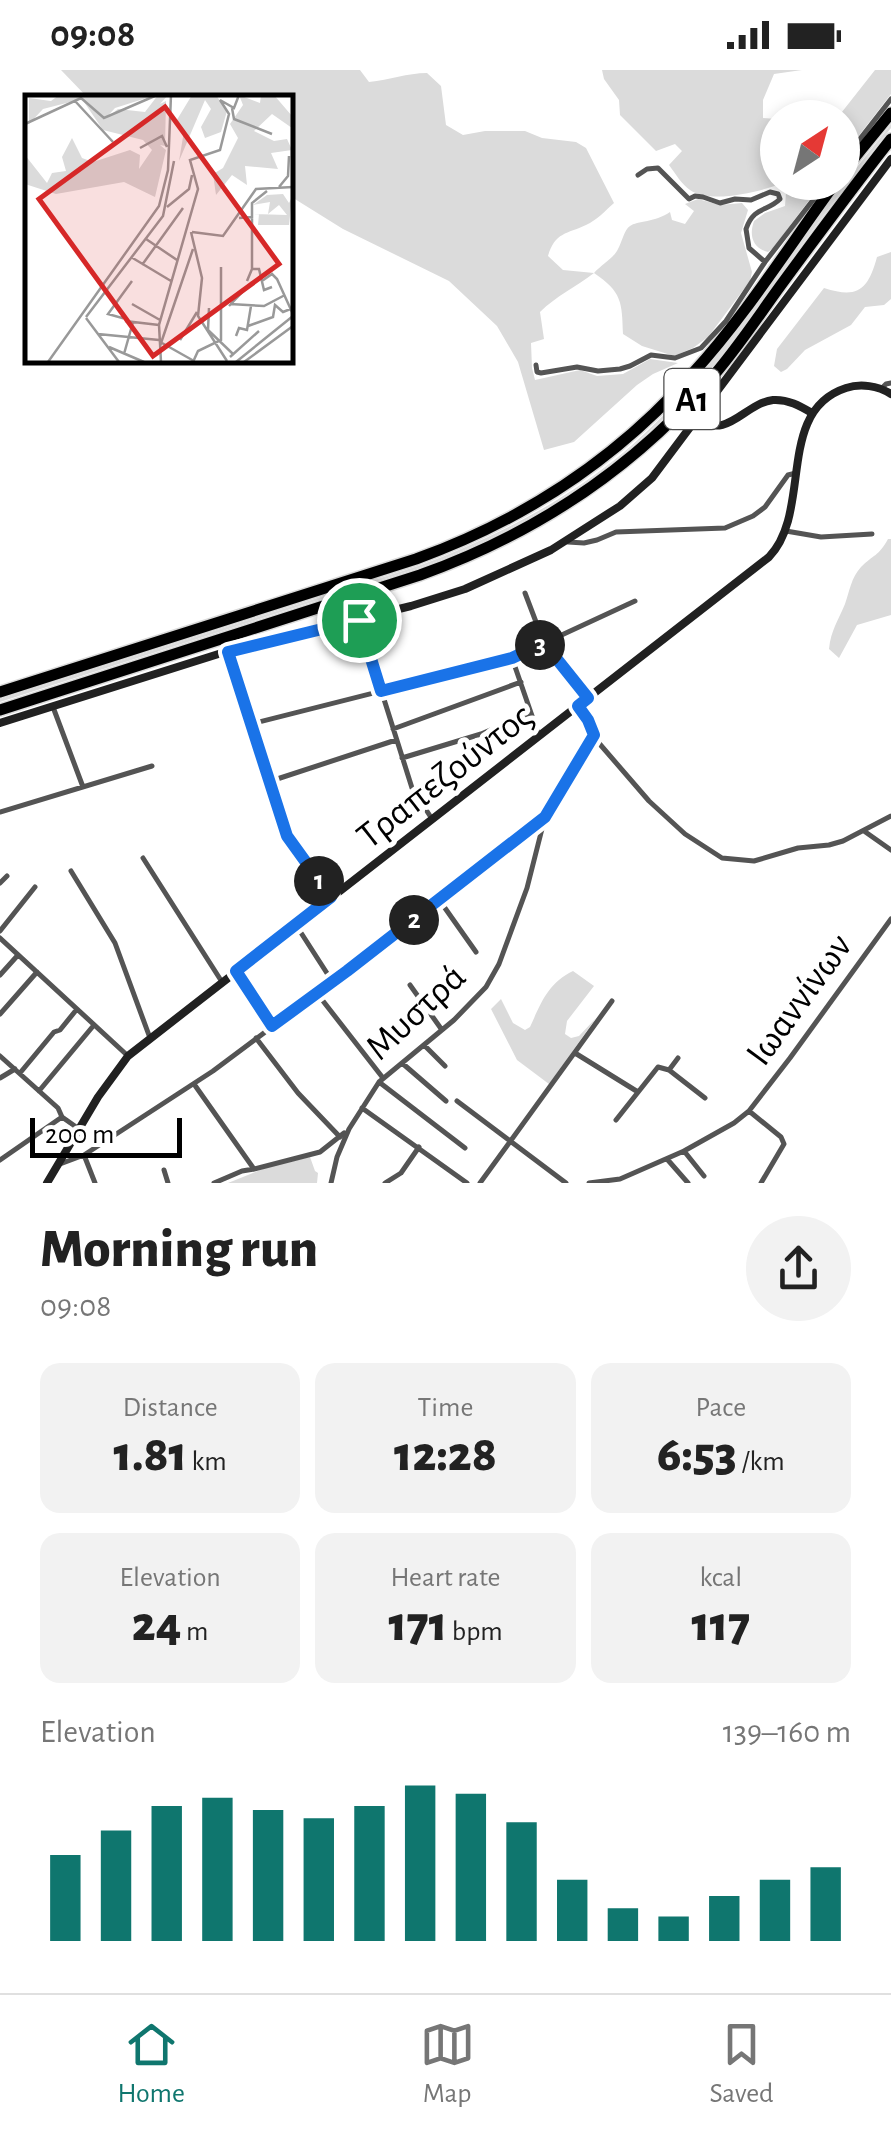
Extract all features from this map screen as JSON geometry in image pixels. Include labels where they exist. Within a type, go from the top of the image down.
[{"type":"highway","points":[[860,151],[891,113]]},
{"type":"highway","name":"Α1","points":[[0,710],[420,575],[474,555],[555,512],[625,464],[708,382],[891,139]]},
{"type":"highway","name":"Α1","points":[[0,692],[416,559],[492,528],[547,498],[615,450],[696,371],[823,200]]},
{"type":"main road","points":[[0,724],[228,652],[465,589],[565,542],[645,486],[891,158]]},
{"type":"main road","points":[[786,531],[802,435],[812,413],[828,397],[849,387],[882,388],[891,394]]},
{"type":"main road","points":[[697,418],[710,426],[720,426],[772,400],[790,402],[812,413]]},
{"type":"main road","name":"Τραπεζούντος","points":[[47,1183],[98,1097],[128,1056],[769,557],[786,531]]},
{"type":"street","points":[[860,139],[891,100]]},
{"type":"street","points":[[638,174],[658,168],[689,199],[694,196],[720,203],[751,200],[770,192],[778,194],[778,202],[756,212],[746,229],[750,248],[765,262]]},
{"type":"street","points":[[536,365],[541,373],[577,368],[598,371],[630,366],[652,355],[675,358],[700,348],[714,336],[812,200]]},
{"type":"street","points":[[882,388],[891,382]]},
{"type":"street","points":[[565,542],[584,543],[616,532],[725,528],[766,507],[788,475],[796,472]]},
{"type":"street","points":[[786,531],[821,537],[872,534]]},
{"type":"street","points":[[525,593],[544,643],[588,698]]},
{"type":"street","points":[[251,724],[512,658],[635,600]]},
{"type":"street","points":[[359,620],[412,788],[432,819]]},
{"type":"street","points":[[228,652],[287,836],[331,897]]},
{"type":"street","points":[[512,658],[538,736]]},
{"type":"street","points":[[393,730],[520,682]]},
{"type":"street","points":[[578,706],[594,735],[654,807],[701,845],[728,860],[754,861],[798,848],[828,845],[891,816]]},
{"type":"street","points":[[53,707],[83,787]]},
{"type":"street","points":[[402,758],[481,734],[531,712]]},
{"type":"street","points":[[57,1166],[84,1154],[194,1084],[545,817],[594,735]]},
{"type":"street","points":[[271,782],[396,739]]},
{"type":"street","points":[[0,812],[152,766]]},
{"type":"street","name":"Μυστρά","points":[[330,1183],[349,1129],[381,1080],[479,995],[499,964],[527,888],[545,817]]},
{"type":"street","points":[[864,831],[891,850]]},
{"type":"street","points":[[143,858],[222,982]]},
{"type":"street","points":[[71,872],[115,943],[150,1038]]},
{"type":"street","points":[[0,882],[6,876]]},
{"type":"street","points":[[35,887],[0,934],[128,1056]]},
{"type":"street","points":[[440,900],[476,952]]},
{"type":"street","name":"Ιωαννίνων","points":[[749,1112],[891,918]]},
{"type":"street","points":[[296,924],[332,981]]},
{"type":"street","points":[[0,975],[18,954]]},
{"type":"street","points":[[236,971],[272,1026]]},
{"type":"street","points":[[0,1014],[37,972]]},
{"type":"street","points":[[410,985],[442,1030]]},
{"type":"street","points":[[316,992],[381,1080],[465,1148]]},
{"type":"street","points":[[480,1183],[612,1001]]},
{"type":"street","points":[[0,1078],[18,1071],[77,1010]]},
{"type":"street","points":[[39,1091],[94,1024]]},
{"type":"street","points":[[256,1038],[298,1093],[340,1137]]},
{"type":"street","points":[[424,1045],[445,1066]]},
{"type":"street","points":[[575,1053],[638,1092]]},
{"type":"street","points":[[0,1056],[79,1129]]},
{"type":"street","points":[[669,1070],[678,1058]]},
{"type":"street","points":[[402,1062],[446,1102]]},
{"type":"street","points":[[616,1120],[658,1067],[669,1070],[705,1098]]},
{"type":"street","points":[[194,1084],[254,1170]]},
{"type":"street","points":[[457,1101],[566,1183]]},
{"type":"street","points":[[362,1108],[467,1183]]},
{"type":"street","points":[[588,1183],[616,1182],[684,1151],[749,1112],[781,1137],[784,1144],[762,1183]]},
{"type":"street","points":[[0,1160],[62,1117]]},
{"type":"street","points":[[214,1183],[242,1170],[320,1152],[349,1129]]},
{"type":"street","points":[[384,1183],[401,1173],[419,1147]]},
{"type":"street","points":[[684,1151],[704,1176]]},
{"type":"street","points":[[84,1154],[95,1183]]},
{"type":"street","points":[[666,1158],[688,1183]]},
{"type":"street","points":[[164,1170],[168,1183]]},
{"type":"shaded area","points":[[61,70],[360,70],[369,82],[427,73],[441,86],[446,125],[463,135],[525,131],[542,138],[576,142],[586,148],[614,203],[590,223],[558,238],[551,248],[548,256],[563,270],[594,273],[540,312],[544,339],[531,343],[535,380],[580,370],[597,376],[623,374],[650,359],[678,363],[637,385],[574,442],[544,450],[518,362],[497,326],[449,281],[343,229],[292,197],[292,95],[85,95]]},
{"type":"shaded area","points":[[602,70],[802,70],[774,74],[760,100],[760,190],[721,196],[699,194],[681,182],[669,165],[682,151],[675,144],[656,151],[620,115],[619,100]]},
{"type":"shaded area","points":[[875,70],[891,70],[891,94],[860,134],[860,100],[851,100]]},
{"type":"shaded area","points":[[891,124],[860,168],[860,164]]},
{"type":"shaded area","points":[[698,199],[720,205],[742,203],[748,210],[741,233],[752,272],[750,281],[708,337],[674,356],[642,346],[623,334],[619,299],[594,273],[616,253],[626,230],[633,224],[670,212],[672,220],[685,224],[694,211],[685,204]]},
{"type":"shaded area","points":[[785,200],[809,200],[773,248],[763,250],[753,240],[754,221],[785,206]]},
{"type":"shaded area","points":[[836,200],[702,379],[640,440],[607,467],[537,514],[460,552],[419,568],[0,702],[418,566],[499,532],[551,504],[623,453],[675,403],[744,320],[828,205]]},
{"type":"shaded area","points":[[891,252],[891,299],[884,305],[865,307],[851,325],[805,350],[787,369],[781,372],[774,366],[777,349],[824,288],[845,292],[860,289],[870,277],[877,257]]},
{"type":"shaded area","points":[[888,539],[891,615],[857,625],[839,658],[829,649],[830,642],[853,580]]},
{"type":"shaded area","points":[[573,971],[594,986],[567,1021],[565,1034],[571,1038],[579,1036],[596,1018],[549,1084],[517,1060],[491,1009],[501,999],[513,1023],[525,1030],[551,988]]},
{"type":"shaded area","points":[[310,1157],[318,1173],[317,1183],[228,1183],[268,1167]]},
{"type":"route","points":[[359,620],[381,691],[512,658],[544,643],[588,698],[578,706],[594,735],[545,817],[272,1026],[236,971],[331,897],[287,836],[228,652],[359,620]]}]
